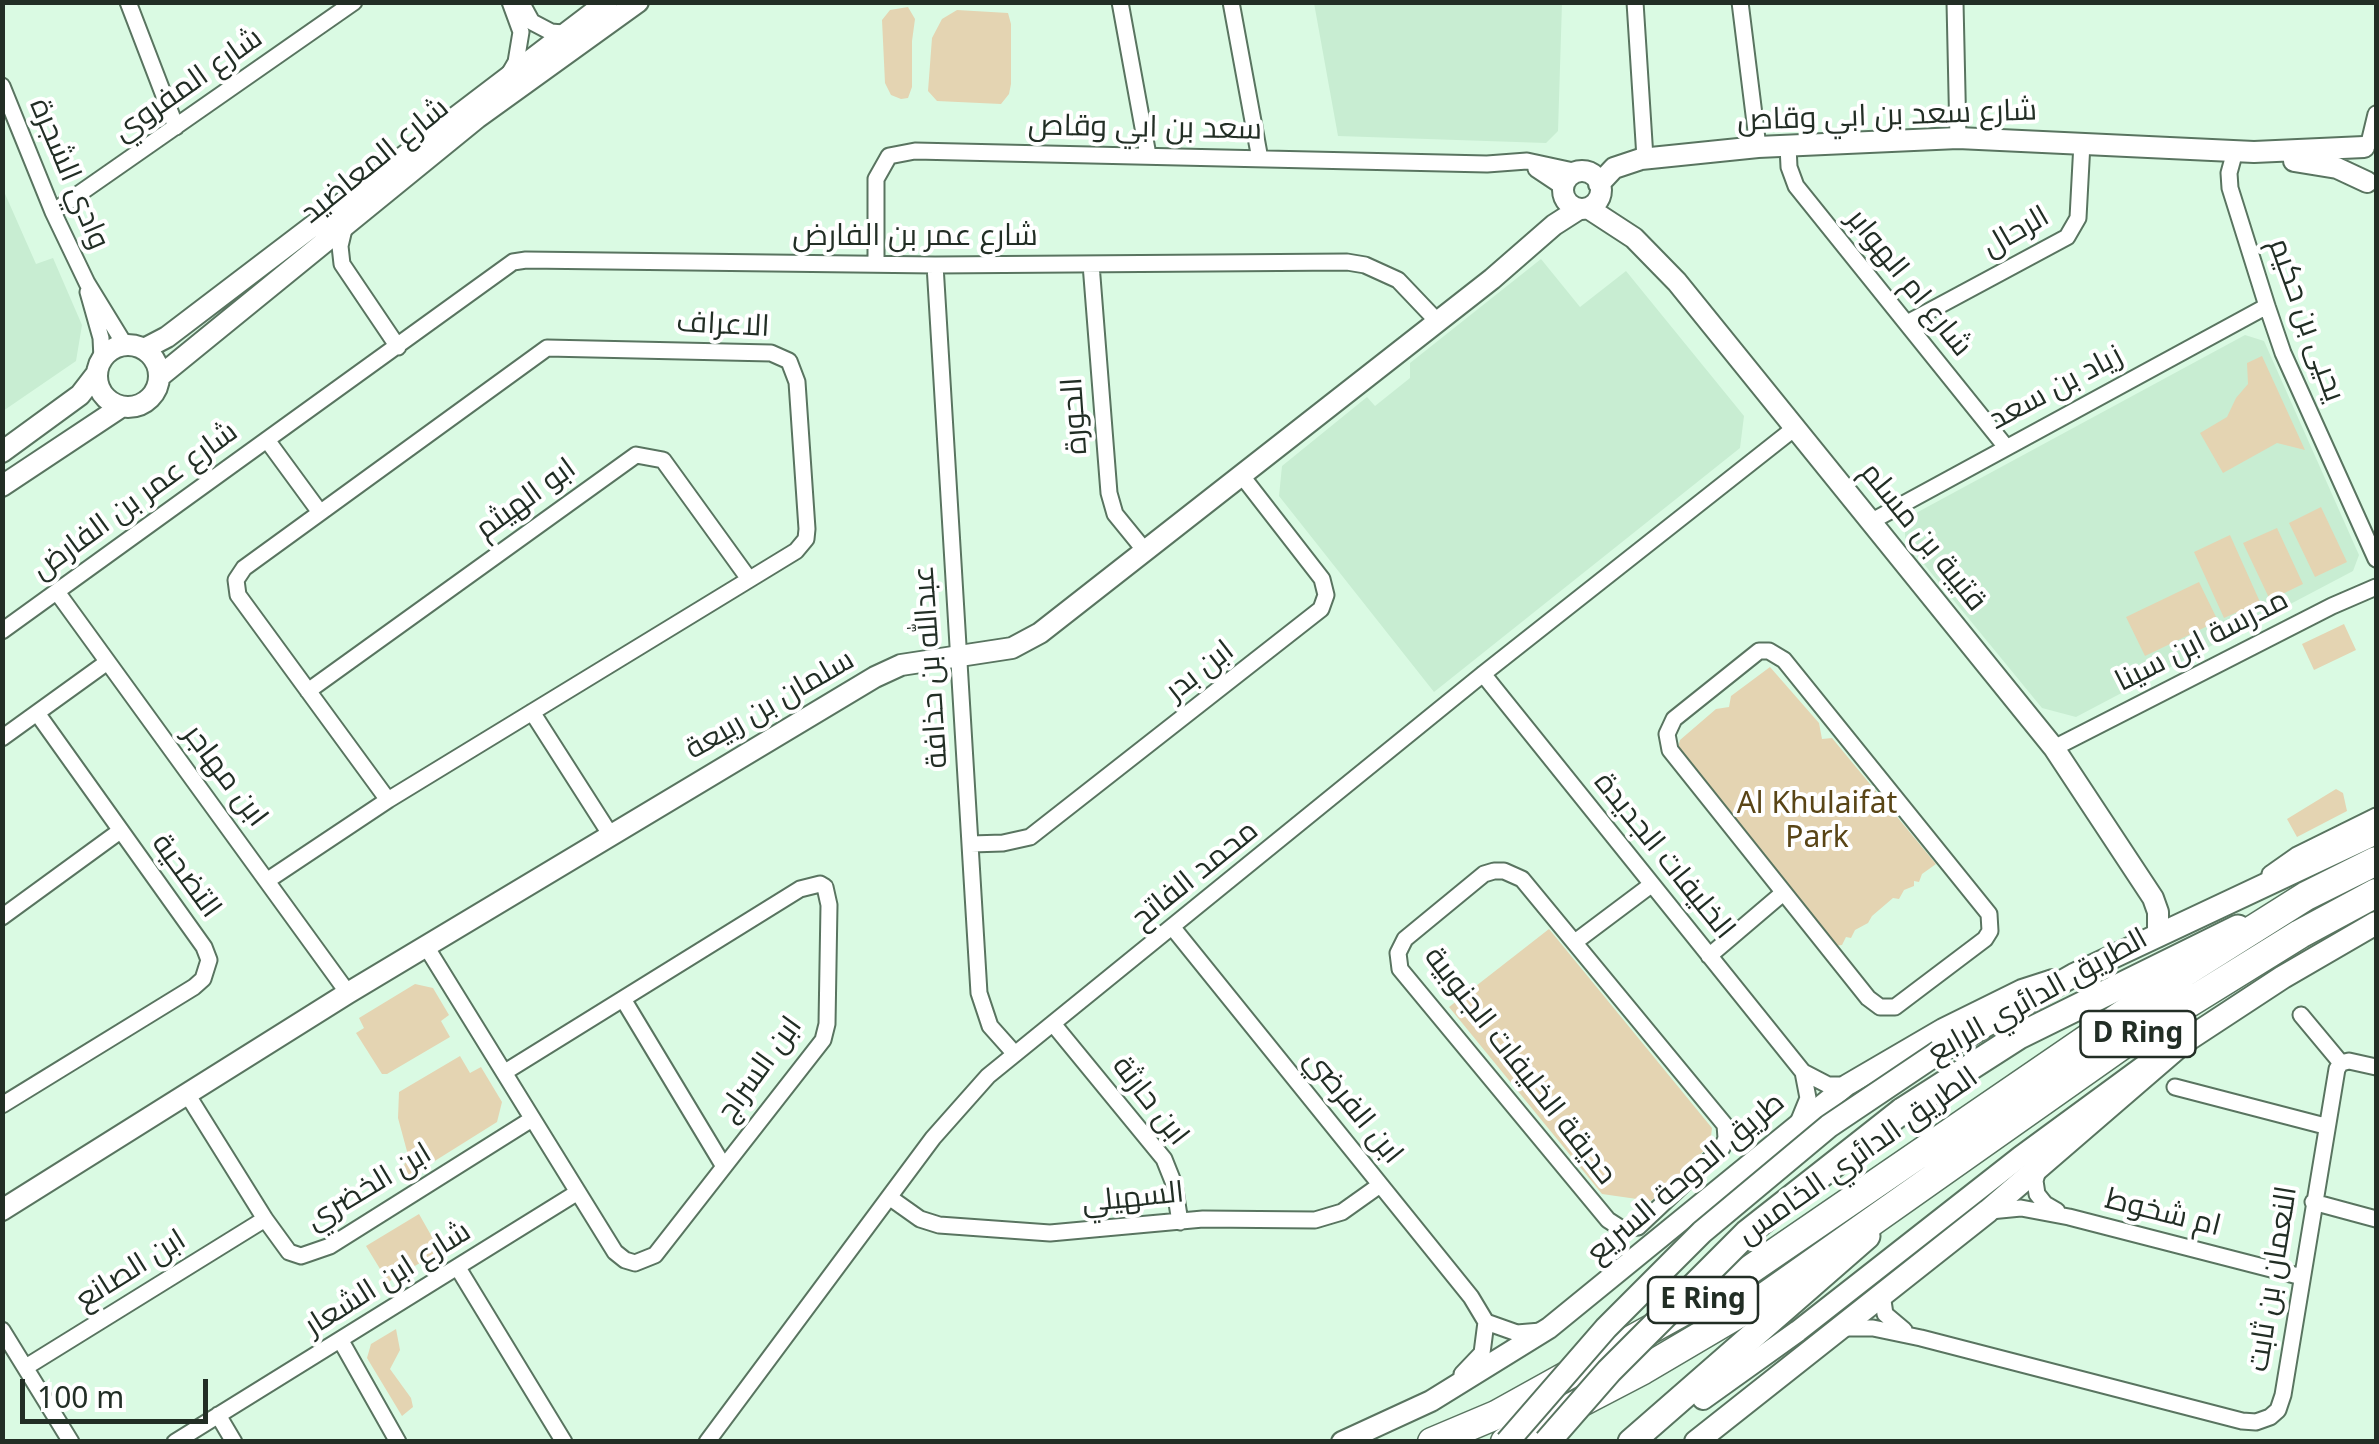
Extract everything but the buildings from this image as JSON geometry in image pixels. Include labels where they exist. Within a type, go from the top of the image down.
[{"type":"highway","name":"الطريق الدائري الرابع","points":[[2306,896],[2376,861]]},
{"type":"highway","name":"D Ring","points":[[1911,1194],[2132,1038],[2300,934],[2376,893]]},
{"type":"highway","name":"الطريق الدائري الخامس","points":[[1432,1442],[1496,1415],[1716,1293],[2164,986],[2306,896]]},
{"type":"highway","name":"الطريق الدائري الخامس","points":[[1506,1442],[1755,1304],[1911,1194]]},
{"type":"main road","name":"الطريق الدائري الرابع","points":[[1506,1442],[1606,1328],[1702,1232],[1830,1126],[1939,1052],[2074,975],[2376,833]]},
{"type":"main road","name":"الطريق الدائري الرابع","points":[[1547,1442],[1609,1371],[1747,1233],[1902,1111],[2019,1036],[2306,896]]},
{"type":"main road","name":"D Ring","points":[[1696,1442],[1988,1212],[2184,1042],[2283,977],[2376,923]]},
{"type":"main road","name":"D Ring","points":[[1631,1442],[1696,1382],[1826,1274],[1911,1194]]},
{"type":"street","points":[[128,2],[176,126]]},
{"type":"street","name":"شارع المفروي","points":[[54,212],[354,2]]},
{"type":"street","points":[[509,74],[516,62],[521,32],[510,2]]},
{"type":"street","points":[[521,2],[532,22],[551,32],[563,32]]},
{"type":"street","name":"شارع المعاضيد","points":[[134,347],[167,337],[607,2]]},
{"type":"street","name":"شارع المعاضيد","points":[[159,377],[477,118],[638,2]]},
{"type":"street","points":[[1120,2],[1148,155]]},
{"type":"street","points":[[1231,2],[1260,159]]},
{"type":"street","points":[[1636,2],[1643,159]]},
{"type":"street","points":[[1740,2],[1758,147]]},
{"type":"street","points":[[1954,2],[1958,138]]},
{"type":"street","name":"وادي الشجرة","points":[[2,86],[87,283],[101,338],[100,366]]},
{"type":"street","points":[[2372,185],[2360,168],[2376,114]]},
{"type":"street","name":"شارع سعد بن ابي وقاص","points":[[1513,163],[1533,162],[1581,190],[1623,158],[1758,147],[1958,138],[2245,152],[2370,143]]},
{"type":"street","name":"الرحال","points":[[1907,324],[2067,237],[2078,218],[2082,143]]},
{"type":"street","name":"شارع ام الهوابر","points":[[1788,146],[1789,167],[1796,186],[2006,447]]},
{"type":"street","name":"سعد بن ابي وقاص","points":[[876,264],[876,179],[889,156],[915,151],[1513,163]]},
{"type":"street","name":"شارع سعد بن ابي وقاص","points":[[2245,152],[2337,168],[2372,185]]},
{"type":"street","name":"يحيى بن حكيم","points":[[2245,152],[2229,173],[2230,188],[2267,306],[2283,353],[2376,559]]},
{"type":"street","name":"قتيبة بن مسلم","points":[[1581,190],[1668,272],[2054,748],[2153,898],[2158,912],[2158,936]]},
{"type":"street","name":"سلمان بن ربيعة","points":[[4,1204],[875,677],[902,665],[1012,648],[1028,640],[1438,322],[1542,235],[1581,190]]},
{"type":"street","points":[[345,225],[340,246],[342,264],[398,346]]},
{"type":"street","points":[[306,256],[342,264]]},
{"type":"street","name":"شارع عمر بن الفارض","points":[[2,631],[513,262],[1365,265],[1398,280],[1438,322]]},
{"type":"street","name":"الحورة","points":[[1091,264],[1109,493],[1115,514],[1146,552]]},
{"type":"street","name":"عبدالله بن حذافة","points":[[935,265],[978,993],[990,1026],[1015,1054]]},
{"type":"street","name":"وادي الشجرة","points":[[87,283],[134,347]]},
{"type":"street","name":"زياد بن سعد","points":[[1872,521],[2267,306]]},
{"type":"street","points":[[2,452],[80,395],[112,350],[134,347],[155,361],[159,377],[156,390],[147,401],[135,407],[121,407],[2,486]]},
{"type":"street","name":"الاعراف","points":[[268,880],[388,800],[796,551],[806,539],[796,373],[785,357],[771,353],[547,348],[244,568],[236,585],[238,595],[388,800]]},
{"type":"street","points":[[100,366],[102,394],[121,407]]},
{"type":"street","name":"محمد الفاتح","points":[[706,1442],[933,1138],[988,1076],[1483,674],[1796,427]]},
{"type":"street","points":[[266,440],[319,511]]},
{"type":"street","name":"ابو الهيثم","points":[[308,691],[636,455],[663,460],[749,579]]},
{"type":"street","name":"ابن بدر","points":[[971,844],[1014,842],[1030,837],[1320,610],[1326,595],[1322,578],[1242,476]]},
{"type":"street","name":"مدرسة ابن سينا","points":[[2054,748],[2376,587]]},
{"type":"street","name":"ابن مهاجر","points":[[57,592],[348,993]]},
{"type":"street","points":[[1769,650],[1784,660],[1984,906],[1989,914],[1990,932],[1902,1002],[1880,1008],[1784,893],[1674,757],[1667,742],[1674,719],[1760,651],[1769,650]]},
{"type":"street","points":[[2,738],[106,663]]},
{"type":"street","name":"الخليفات الجديدة","points":[[1483,674],[1803,1072]]},
{"type":"street","points":[[532,712],[610,834]]},
{"type":"street","name":"التضحية","points":[[2,1105],[194,987],[207,971],[209,960],[204,947],[37,713]]},
{"type":"street","name":"الطريق الدائري الرابع","points":[[2224,905],[2297,856],[2376,816]]},
{"type":"street","points":[[2,916],[120,832]]},
{"type":"street","name":"حديقة الخليفات الجنوبية","points":[[1504,870],[1522,879],[1575,942],[1726,1131],[1722,1148],[1645,1222],[1630,1230],[1614,1226],[1586,1196],[1433,1011],[1398,961],[1406,939],[1484,874],[1494,871],[1504,870]]},
{"type":"street","name":"ابن السراج","points":[[427,948],[616,1252],[635,1263],[655,1255],[823,1040],[827,1024],[830,905],[825,887],[820,884],[800,889],[505,1072]]},
{"type":"street","points":[[1575,942],[1650,885]]},
{"type":"street","points":[[1709,956],[1784,893]]},
{"type":"street","name":"قتيبة بن مسلم","points":[[2153,898],[2188,922]]},
{"type":"street","name":"ابن الفرضي","points":[[1174,928],[1471,1296],[1486,1322]]},
{"type":"street","name":"طريق الدوحة السريع","points":[[1342,1442],[1431,1401],[1548,1328],[1847,1085],[1926,1038],[2022,990],[2074,975]]},
{"type":"street","points":[[623,999],[723,1165]]},
{"type":"street","points":[[2301,1015],[2340,1063],[2376,1066]]},
{"type":"street","name":"ابن حارثة","points":[[1054,1025],[1164,1159],[1174,1184],[1180,1222]]},
{"type":"street","points":[[1702,1399],[1798,1331],[2116,1084],[2184,1042]]},
{"type":"street","name":"النعمان بن ثابت","points":[[1842,1328],[1873,1328],[1922,1338],[2256,1422],[2278,1410],[2283,1396],[2326,1126],[2340,1063]]},
{"type":"street","points":[[1803,1072],[1819,1082],[1847,1085]]},
{"type":"street","points":[[1797,1123],[1808,1098],[1803,1072]]},
{"type":"street","points":[[2174,1087],[2326,1126]]},
{"type":"street","name":"ابن الخضري","points":[[187,1094],[265,1219],[290,1252],[301,1256],[313,1254],[532,1119]]},
{"type":"street","name":"ام شخوط","points":[[2038,1168],[2035,1188],[2040,1200],[2069,1218]]},
{"type":"street","name":"السهيلي","points":[[889,1197],[920,1219],[957,1229],[1060,1233],[1226,1218],[1315,1220],[1342,1212],[1380,1185]]},
{"type":"street","name":"شارع ابن الشعار","points":[[175,1442],[578,1192]]},
{"type":"street","points":[[2313,1202],[2376,1219]]},
{"type":"street","name":"ام شخوط","points":[[1988,1212],[2021,1208],[2069,1218],[2302,1278]]},
{"type":"street","name":"ابن الصانع","points":[[26,1367],[265,1219]]},
{"type":"street","points":[[458,1268],[564,1442]]},
{"type":"street","name":"النعمان بن ثابت","points":[[1882,1294],[1888,1320],[1922,1338]]},
{"type":"street","points":[[1431,1401],[1482,1353],[1486,1322],[1516,1333],[1548,1328]]},
{"type":"street","points":[[2,1330],[71,1442]]},
{"type":"street","points":[[342,1341],[398,1442]]},
{"type":"street","points":[[218,1415],[234,1442]]},
{"type":"shaded area","points":[[1314,3],[1562,3],[1558,131],[1546,143],[1338,136]]},
{"type":"shaded area","points":[[2,187],[36,264],[53,258],[82,325],[76,361],[3,411]]},
{"type":"shaded area","points":[[1541,259],[1580,307],[1626,271],[1744,416],[1740,448],[1434,692],[1279,496],[1282,466],[1367,397],[1375,406],[1410,378],[1410,363]]},
{"type":"shaded area","points":[[2245,335],[2264,341],[2359,555],[2353,571],[2076,717],[2042,708],[1905,541],[1905,519]]},
{"type":"green space","points":[[908,7],[915,19],[912,87],[908,98],[901,99],[891,95],[885,83],[882,20],[890,10]]},
{"type":"green space","points":[[957,10],[1008,13],[1011,84],[1001,104],[937,101],[928,91],[932,38],[942,19]]},
{"type":"green space","points":[[2262,356],[2305,450],[2277,443],[2223,473],[2200,433],[2227,417],[2248,384],[2247,363]]},
{"type":"green space","points":[[2321,507],[2347,562],[2315,577],[2289,523]]},
{"type":"green space","points":[[2277,528],[2303,584],[2270,600],[2243,543]]},
{"type":"green space","points":[[2230,535],[2260,602],[2224,618],[2194,552]]},
{"type":"green space","points":[[2199,582],[2218,621],[2145,656],[2126,617]]},
{"type":"green space","points":[[2344,624],[2356,650],[2314,670],[2302,644]]},
{"type":"green space","name":"Al Khulaifat Park","points":[[1770,667],[1819,723],[1822,739],[1832,738],[1936,864],[1922,874],[1919,882],[1914,881],[1914,886],[1904,890],[1899,899],[1893,898],[1868,923],[1855,930],[1851,938],[1846,937],[1842,945],[1835,946],[1678,748],[1680,740],[1716,709],[1729,707],[1731,696]]},
{"type":"green space","points":[[2336,789],[2343,793],[2347,811],[2297,837],[2287,819]]},
{"type":"green space","points":[[1549,929],[1712,1128],[1710,1145],[1651,1201],[1602,1194],[1449,1007]]},
{"type":"green space","points":[[415,984],[433,988],[449,1015],[441,1021],[450,1037],[382,1074],[356,1033],[364,1028],[359,1018]]},
{"type":"green space","points":[[460,1056],[470,1073],[481,1067],[502,1102],[497,1122],[406,1179],[402,1171],[408,1155],[398,1118],[399,1092]]},
{"type":"green space","points":[[419,1214],[440,1251],[388,1282],[366,1246]]},
{"type":"green space","points":[[396,1329],[400,1350],[390,1369],[413,1407],[402,1416],[367,1358],[371,1344]]}]
